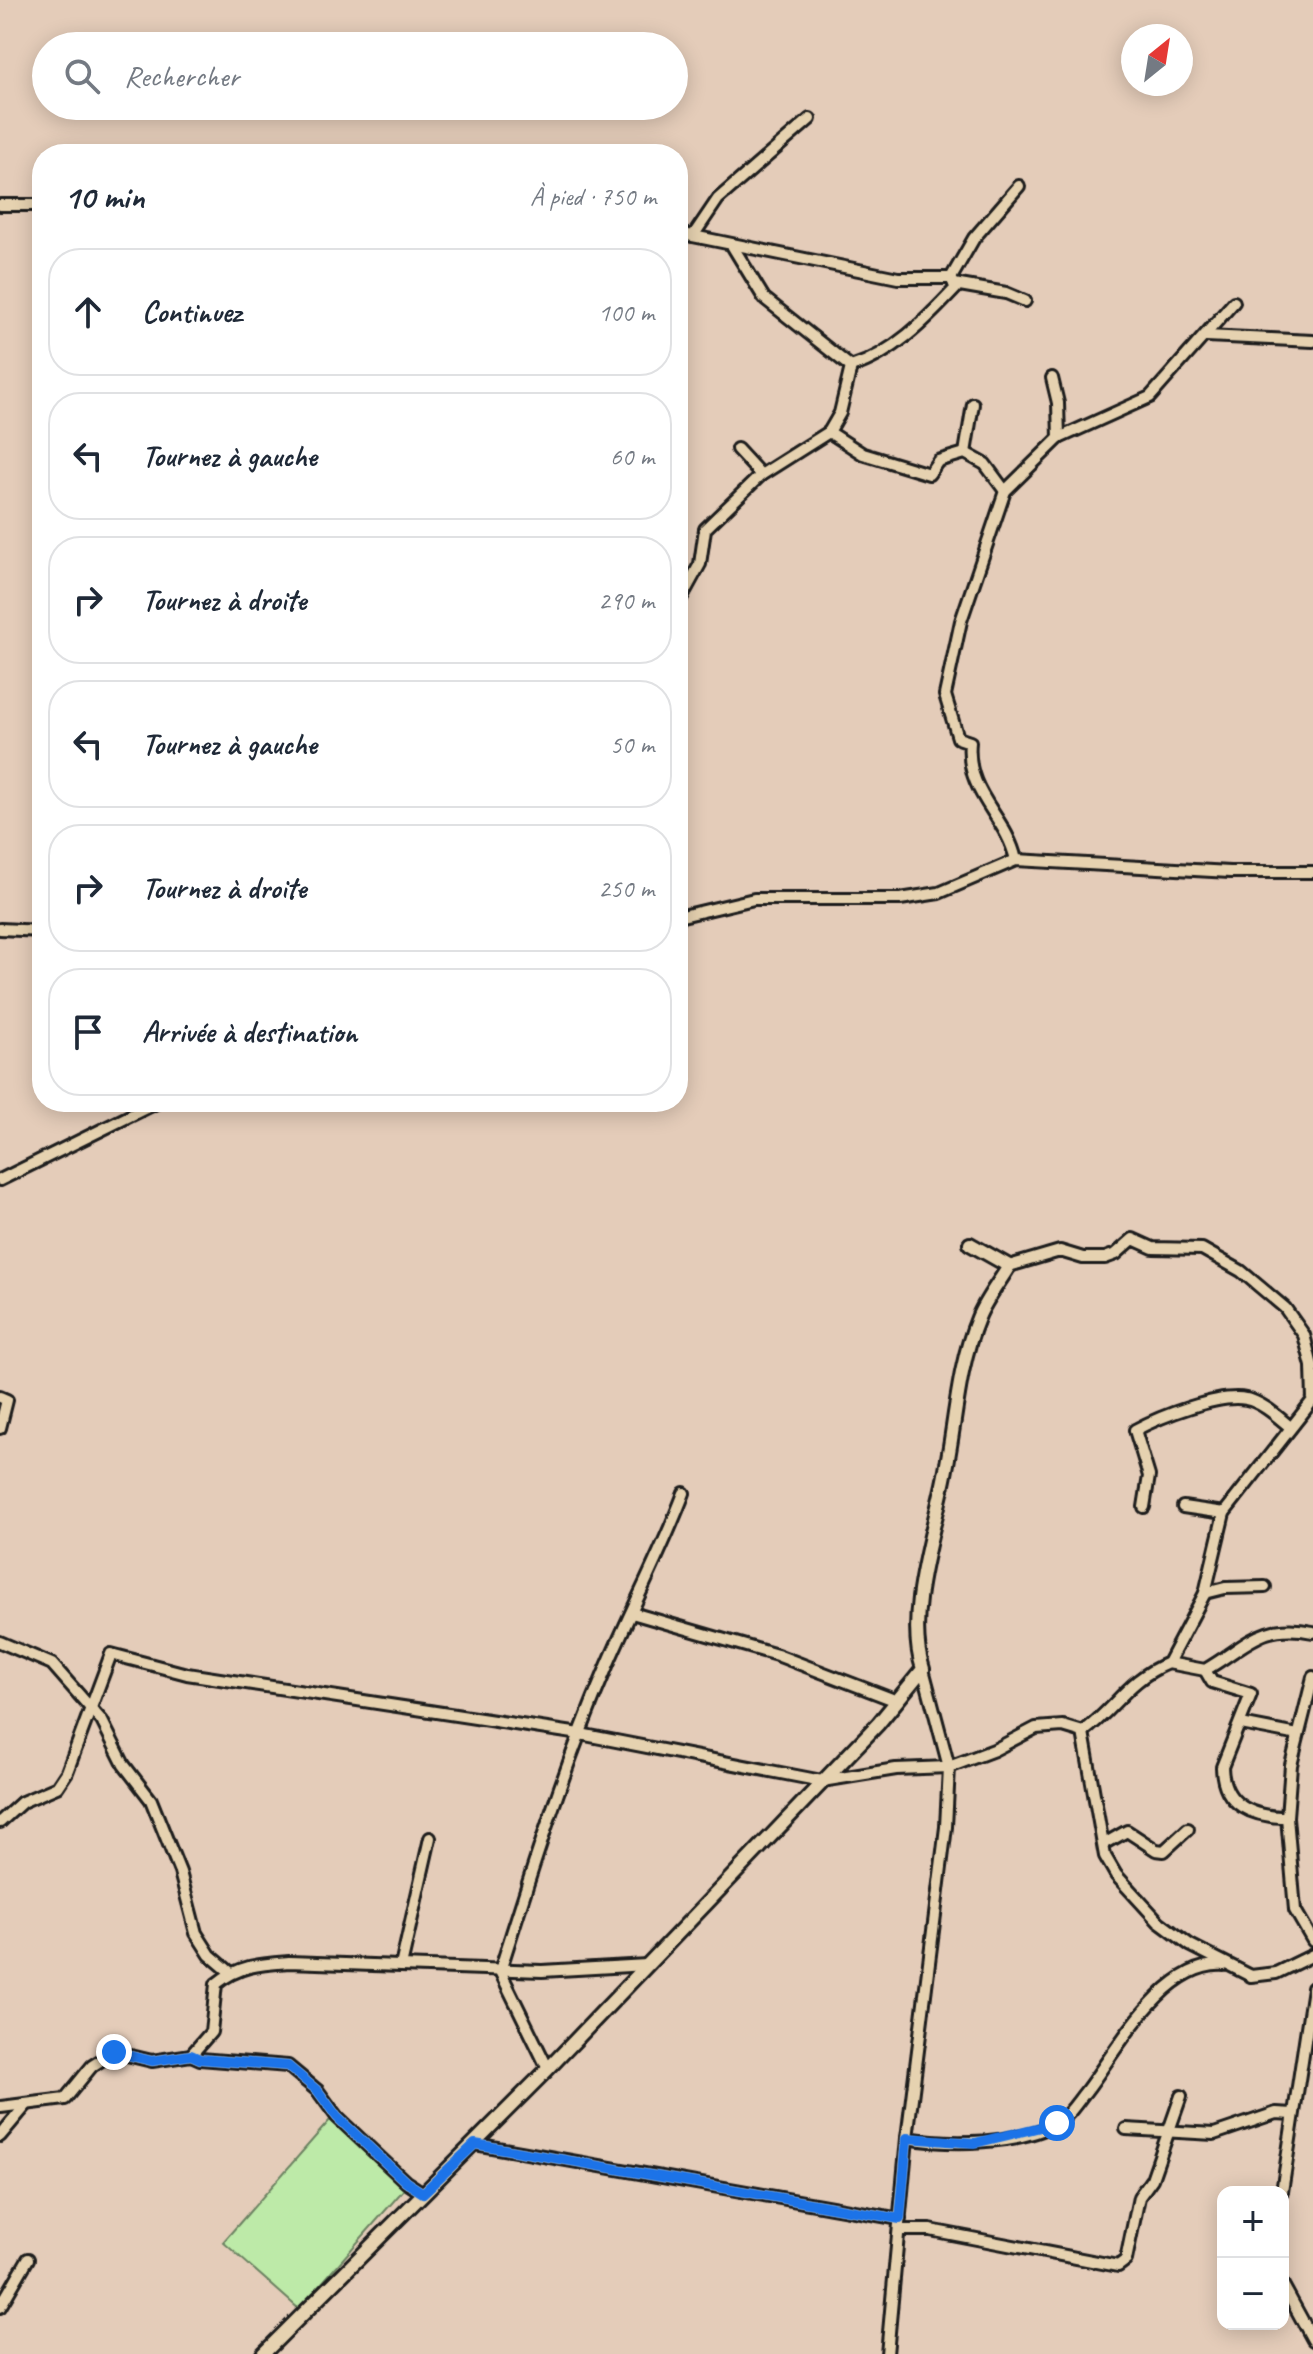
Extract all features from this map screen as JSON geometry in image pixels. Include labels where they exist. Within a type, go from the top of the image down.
[{"type":"street","points":[[693,236],[718,199],[810,119]]},
{"type":"street","points":[[851,367],[878,358],[956,288],[953,281],[974,238],[1019,186]]},
{"type":"street","points":[[0,205],[32,205]]},
{"type":"street","points":[[688,235],[733,247],[898,278],[953,281],[1006,293],[1025,301]]},
{"type":"street","points":[[733,247],[764,298],[851,367]]},
{"type":"street","points":[[1016,860],[1013,847],[982,798],[968,765],[970,742],[958,738],[945,695],[961,621],[1005,491],[1059,438],[1150,397],[1234,302]]},
{"type":"street","points":[[1206,336],[1313,341]]},
{"type":"street","points":[[688,586],[700,564],[705,529],[761,475],[829,432],[840,413],[851,367]]},
{"type":"street","points":[[1052,378],[1058,403],[1059,438]]},
{"type":"street","points":[[965,453],[973,404]]},
{"type":"street","points":[[829,432],[863,454],[929,474],[938,461],[965,453],[985,464],[1005,491]]},
{"type":"street","points":[[737,449],[761,475]]},
{"type":"street","points":[[688,915],[754,899],[900,899],[939,893],[1016,860],[1230,872],[1313,872]]},
{"type":"street","points":[[0,929],[32,931]]},
{"type":"street","points":[[0,1180],[138,1112]]},
{"type":"street","points":[[887,2354],[907,2138],[946,1827],[949,1767],[917,1651],[919,1615],[947,1468],[956,1395],[978,1317],[1009,1266],[1060,1251],[1083,1258],[1105,1258],[1116,1254],[1133,1239],[1153,1248],[1202,1249],[1241,1271],[1285,1308],[1304,1335],[1312,1366],[1313,1400],[1289,1426],[1224,1513],[1205,1593],[1168,1663]]},
{"type":"street","points":[[970,1244],[1009,1266]]},
{"type":"street","points":[[0,1397],[7,1400],[0,1428]]},
{"type":"street","points":[[1144,1507],[1149,1476],[1135,1430],[1193,1407],[1243,1398],[1259,1403],[1289,1426]]},
{"type":"street","points":[[548,2069],[500,1971],[580,1734],[632,1613],[658,1562],[684,1493]]},
{"type":"street","points":[[1183,1507],[1224,1513]]},
{"type":"street","points":[[1205,1593],[1225,1588],[1265,1587]]},
{"type":"street","points":[[632,1613],[777,1655],[897,1701]]},
{"type":"street","points":[[1083,1732],[1099,1720],[1142,1674],[1168,1663],[1205,1670],[1261,1633],[1278,1627],[1313,1632]]},
{"type":"street","points":[[0,1642],[52,1664],[102,1721],[124,1765],[151,1800],[180,1872],[196,1933],[210,1955],[230,1972]]},
{"type":"street","points":[[0,1822],[22,1802],[57,1787],[67,1772],[111,1654],[187,1674],[580,1734],[822,1781],[896,1769],[949,1767],[994,1750],[1036,1728],[1063,1726],[1083,1732]]},
{"type":"street","points":[[263,2354],[548,2069],[897,1701],[923,1669]]},
{"type":"street","points":[[1205,1670],[1212,1682],[1251,1694],[1222,1767],[1223,1779],[1242,1809],[1255,1815],[1287,1817]]},
{"type":"street","points":[[1313,1677],[1291,1765],[1287,1817],[1295,1910],[1313,1941]]},
{"type":"street","points":[[1241,1724],[1298,1735]]},
{"type":"street","points":[[1083,1732],[1105,1856],[1137,1900],[1180,1937],[1224,1965],[1251,1976],[1276,1973],[1313,1955]]},
{"type":"street","points":[[1104,1844],[1127,1831],[1156,1850],[1164,1851],[1188,1829]]},
{"type":"street","points":[[401,1966],[430,1838]]},
{"type":"street","points":[[191,2055],[211,2032],[216,1984],[230,1972],[253,1964],[289,1962],[500,1971],[647,1965]]},
{"type":"street","points":[[907,2138],[975,2143],[1057,2123],[1112,2057],[1140,2014],[1193,1968],[1207,1964],[1224,1965]]},
{"type":"street","points":[[1283,2186],[1313,1988]]},
{"type":"street","points":[[1,2107],[65,2099],[92,2066],[114,2052],[152,2061],[191,2055],[200,2059],[288,2066],[318,2091],[337,2117],[406,2182],[423,2193]]},
{"type":"street","points":[[475,2144],[1118,2266],[1126,2260],[1139,2197],[1152,2179],[1181,2096]]},
{"type":"street","points":[[0,2136],[30,2102]]},
{"type":"street","points":[[1126,2129],[1214,2134],[1276,2113],[1293,2114]]},
{"type":"street","points":[[0,2307],[28,2259]]},
{"type":"street","points":[[1289,2296],[1313,2340]]},
{"type":"green space","points":[[330,2120],[406,2187],[299,2309],[223,2242]]},
{"type":"route","points":[[114,2052],[152,2061],[175,2060],[191,2055],[200,2059],[288,2066],[318,2091],[337,2117],[406,2182],[423,2193],[475,2144],[900,2219],[907,2138],[938,2143],[975,2143],[1035,2131],[1057,2123]]}]
